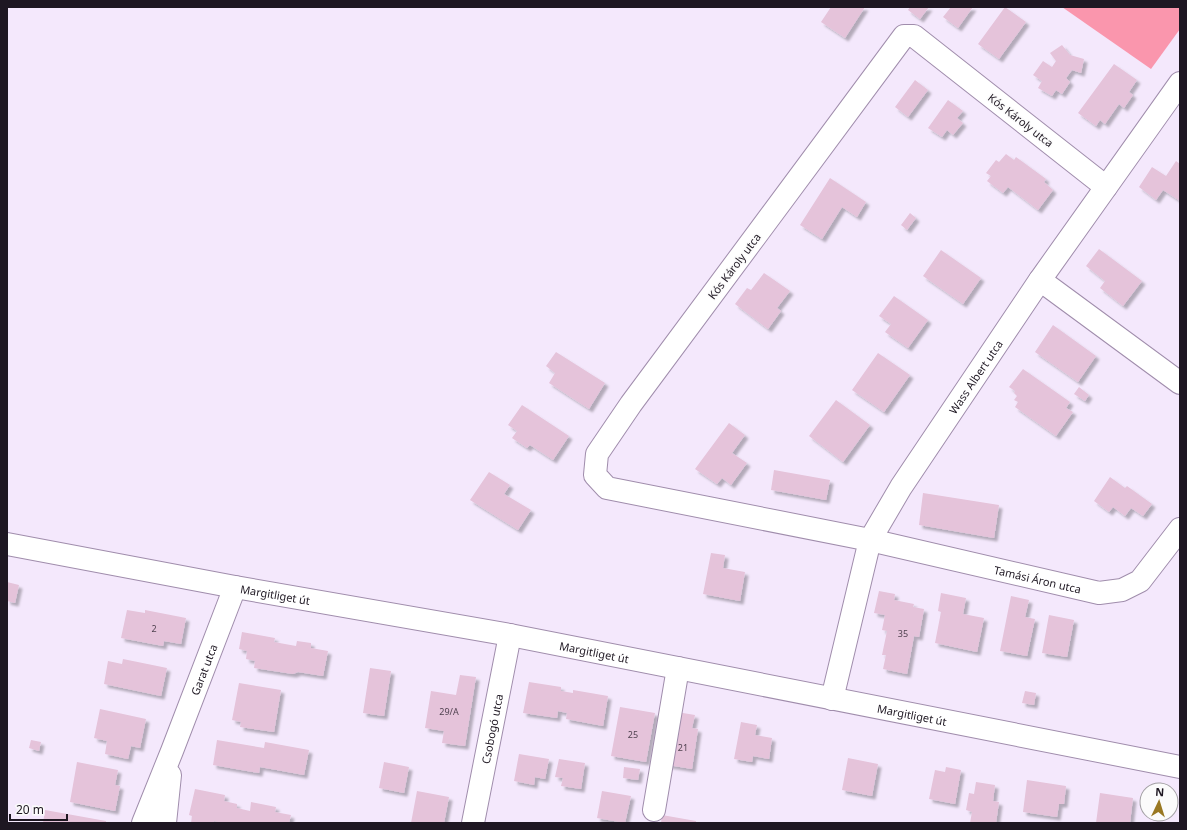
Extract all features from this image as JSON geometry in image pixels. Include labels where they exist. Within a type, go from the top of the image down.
[{"type":"street","name":"Kós Károly utca","points":[[870,540],[607,488],[595,475],[597,454],[632,404],[904,36],[914,36],[1106,187]]},
{"type":"street","name":"Wass Albert utca","points":[[832,699],[870,540],[901,487],[1040,280],[1180,83]]},
{"type":"street","points":[[1040,280],[1180,383]]},
{"type":"street","name":"Tamási Áron utca","points":[[870,540],[1099,593],[1111,593],[1126,589],[1140,582],[1180,529]]},
{"type":"street","name":"Margitliget út","points":[[7,544],[235,587],[510,635],[1180,767]]},
{"type":"street","name":"Garat utca","points":[[143,823],[172,752],[235,587]]},
{"type":"street","name":"Csobogó utca","points":[[473,823],[510,635]]},
{"type":"street","points":[[654,810],[678,668]]},
{"type":"street","name":"Garat utca","points":[[165,823],[172,752]]},
{"type":"shaded area","points":[[1062,7],[1180,7],[1180,29],[1151,69]]},
{"type":"building","points":[[831,7],[865,7],[845,38],[821,22]]},
{"type":"building","points":[[910,7],[929,7],[920,19],[908,10]]},
{"type":"building","points":[[951,7],[973,7],[958,28],[943,17]]},
{"type":"building","points":[[1005,7],[1026,22],[999,59],[978,44]]},
{"type":"building","points":[[1062,45],[1070,55],[1084,59],[1081,73],[1072,70],[1066,78],[1070,82],[1062,94],[1056,90],[1052,96],[1038,88],[1042,81],[1033,75],[1043,61],[1052,67],[1056,61],[1050,53]]},
{"type":"building","points":[[1114,64],[1137,80],[1129,92],[1133,95],[1124,108],[1119,104],[1105,124],[1100,120],[1096,126],[1078,113]]},
{"type":"building","points":[[915,80],[928,90],[908,117],[895,107]]},
{"type":"building","points":[[948,100],[963,111],[957,118],[963,123],[953,135],[947,130],[942,137],[928,128]]},
{"type":"building","points":[[1006,154],[1014,160],[1016,157],[1046,179],[1044,182],[1053,190],[1038,210],[1008,187],[1003,193],[987,181],[991,176],[986,173],[996,160],[999,162]]},
{"type":"building","points":[[1176,161],[1180,164],[1180,201],[1163,190],[1156,200],[1139,187],[1152,167],[1166,176]]},
{"type":"building","points":[[830,178],[866,202],[857,217],[842,207],[822,239],[800,225]]},
{"type":"building","points":[[910,213],[916,218],[907,230],[901,225]]},
{"type":"building","points":[[1099,249],[1142,281],[1123,306],[1100,288],[1105,281],[1086,266]]},
{"type":"building","points":[[941,250],[981,278],[963,304],[923,276]]},
{"type":"building","points":[[764,273],[790,291],[777,308],[781,311],[768,329],[735,304],[747,288],[751,290]]},
{"type":"building","points":[[894,296],[928,320],[908,348],[885,332],[891,324],[879,316]]},
{"type":"building","points":[[1053,325],[1096,356],[1078,382],[1035,352]]},
{"type":"building","points":[[556,352],[605,383],[589,409],[549,383],[555,373],[546,366]]},
{"type":"building","points":[[878,353],[910,375],[884,412],[852,390]]},
{"type":"building","points":[[1023,369],[1070,402],[1066,408],[1073,412],[1056,436],[1015,407],[1018,402],[1014,400],[1017,396],[1014,393],[1015,391],[1009,387]]},
{"type":"building","points":[[1079,387],[1089,395],[1085,401],[1074,394]]},
{"type":"building","points":[[836,400],[870,425],[843,462],[809,436]]},
{"type":"building","points":[[522,405],[569,436],[553,460],[530,445],[527,448],[512,438],[517,431],[508,425]]},
{"type":"building","points":[[729,423],[745,435],[732,453],[747,463],[731,485],[722,478],[717,484],[695,469]]},
{"type":"building","points":[[774,470],[830,480],[826,500],[771,490]]},
{"type":"building","points":[[489,472],[510,485],[504,494],[531,510],[518,530],[470,500]]},
{"type":"building","points":[[1110,477],[1125,488],[1127,486],[1152,504],[1143,516],[1131,508],[1125,516],[1113,507],[1109,512],[1094,501]]},
{"type":"building","points":[[923,493],[999,505],[994,538],[919,525]]},
{"type":"building","points":[[711,553],[725,555],[723,568],[745,572],[740,601],[703,594]]},
{"type":"building","points":[[7,582],[19,585],[15,603],[7,601]]},
{"type":"building","points":[[879,591],[895,594],[894,600],[914,604],[913,607],[924,609],[919,637],[914,636],[907,674],[883,669],[886,655],[882,655],[887,631],[882,630],[885,615],[874,613]]},
{"type":"building","points":[[941,593],[966,598],[963,614],[984,618],[977,652],[935,643],[941,612],[938,611]]},
{"type":"building","points":[[1011,596],[1029,600],[1025,617],[1035,619],[1027,656],[1000,651]]},
{"type":"building","points":[[127,610],[145,613],[145,610],[186,618],[181,644],[164,641],[163,646],[121,638]]},
{"type":"building","points":[[1049,615],[1074,620],[1067,657],[1042,653]]},
{"type":"building","points":[[242,632],[275,638],[274,642],[296,646],[297,641],[311,643],[311,648],[328,651],[323,676],[298,672],[293,674],[254,668],[255,661],[246,659],[247,651],[239,649]]},
{"type":"building","points":[[123,659],[167,668],[161,696],[104,684],[108,661],[122,664]]},
{"type":"building","points":[[370,668],[391,671],[384,716],[363,713]]},
{"type":"building","points":[[460,675],[476,677],[465,746],[442,743],[444,731],[425,728],[431,691],[456,695]]},
{"type":"building","points":[[529,682],[561,687],[561,691],[573,693],[573,690],[608,696],[603,726],[566,719],[567,713],[558,711],[557,718],[523,713]]},
{"type":"building","points":[[239,683],[281,690],[274,732],[240,727],[241,722],[232,720]]},
{"type":"building","points":[[1025,691],[1036,693],[1034,705],[1022,703]]},
{"type":"building","points":[[620,707],[655,713],[646,762],[611,756]]},
{"type":"building","points":[[100,709],[146,719],[140,748],[131,746],[128,759],[105,754],[107,741],[94,738]]},
{"type":"building","points":[[677,712],[695,715],[692,728],[698,729],[692,769],[668,765]]},
{"type":"building","points":[[741,722],[757,725],[755,735],[772,738],[769,759],[753,756],[752,762],[734,759]]},
{"type":"building","points":[[31,740],[41,742],[39,751],[29,748]]},
{"type":"building","points":[[217,740],[264,748],[265,742],[309,750],[304,775],[260,767],[259,773],[213,765]]},
{"type":"building","points":[[519,754],[549,759],[545,779],[535,777],[534,785],[514,781]]},
{"type":"building","points":[[848,758],[878,764],[872,796],[842,790]]},
{"type":"building","points":[[559,759],[585,763],[581,789],[561,786],[563,778],[555,777]]},
{"type":"building","points":[[77,762],[118,770],[115,785],[120,786],[115,811],[70,802]]},
{"type":"building","points":[[384,762],[409,767],[404,793],[379,788]]},
{"type":"building","points":[[624,767],[640,769],[638,780],[623,778]]},
{"type":"building","points":[[946,767],[961,770],[955,804],[929,799],[935,770],[945,772]]},
{"type":"building","points":[[1027,780],[1066,786],[1064,804],[1059,804],[1057,817],[1023,812]]},
{"type":"building","points":[[976,782],[995,785],[993,801],[999,802],[996,823],[970,823],[972,812],[966,810],[969,793],[974,794]]},
{"type":"building","points":[[195,789],[225,795],[224,801],[237,804],[237,808],[250,811],[251,802],[276,807],[275,812],[291,815],[289,823],[222,823],[214,821],[214,823],[191,823],[192,816],[189,815]]},
{"type":"building","points":[[417,791],[449,797],[444,823],[411,823]]},
{"type":"building","points":[[602,791],[631,796],[625,823],[597,818]]},
{"type":"building","points":[[1100,793],[1133,798],[1130,823],[1096,823]]},
{"type":"building","points":[[45,810],[106,821],[106,823],[43,823]]},
{"type":"building","points":[[662,815],[696,821],[696,823],[661,823]]}]
